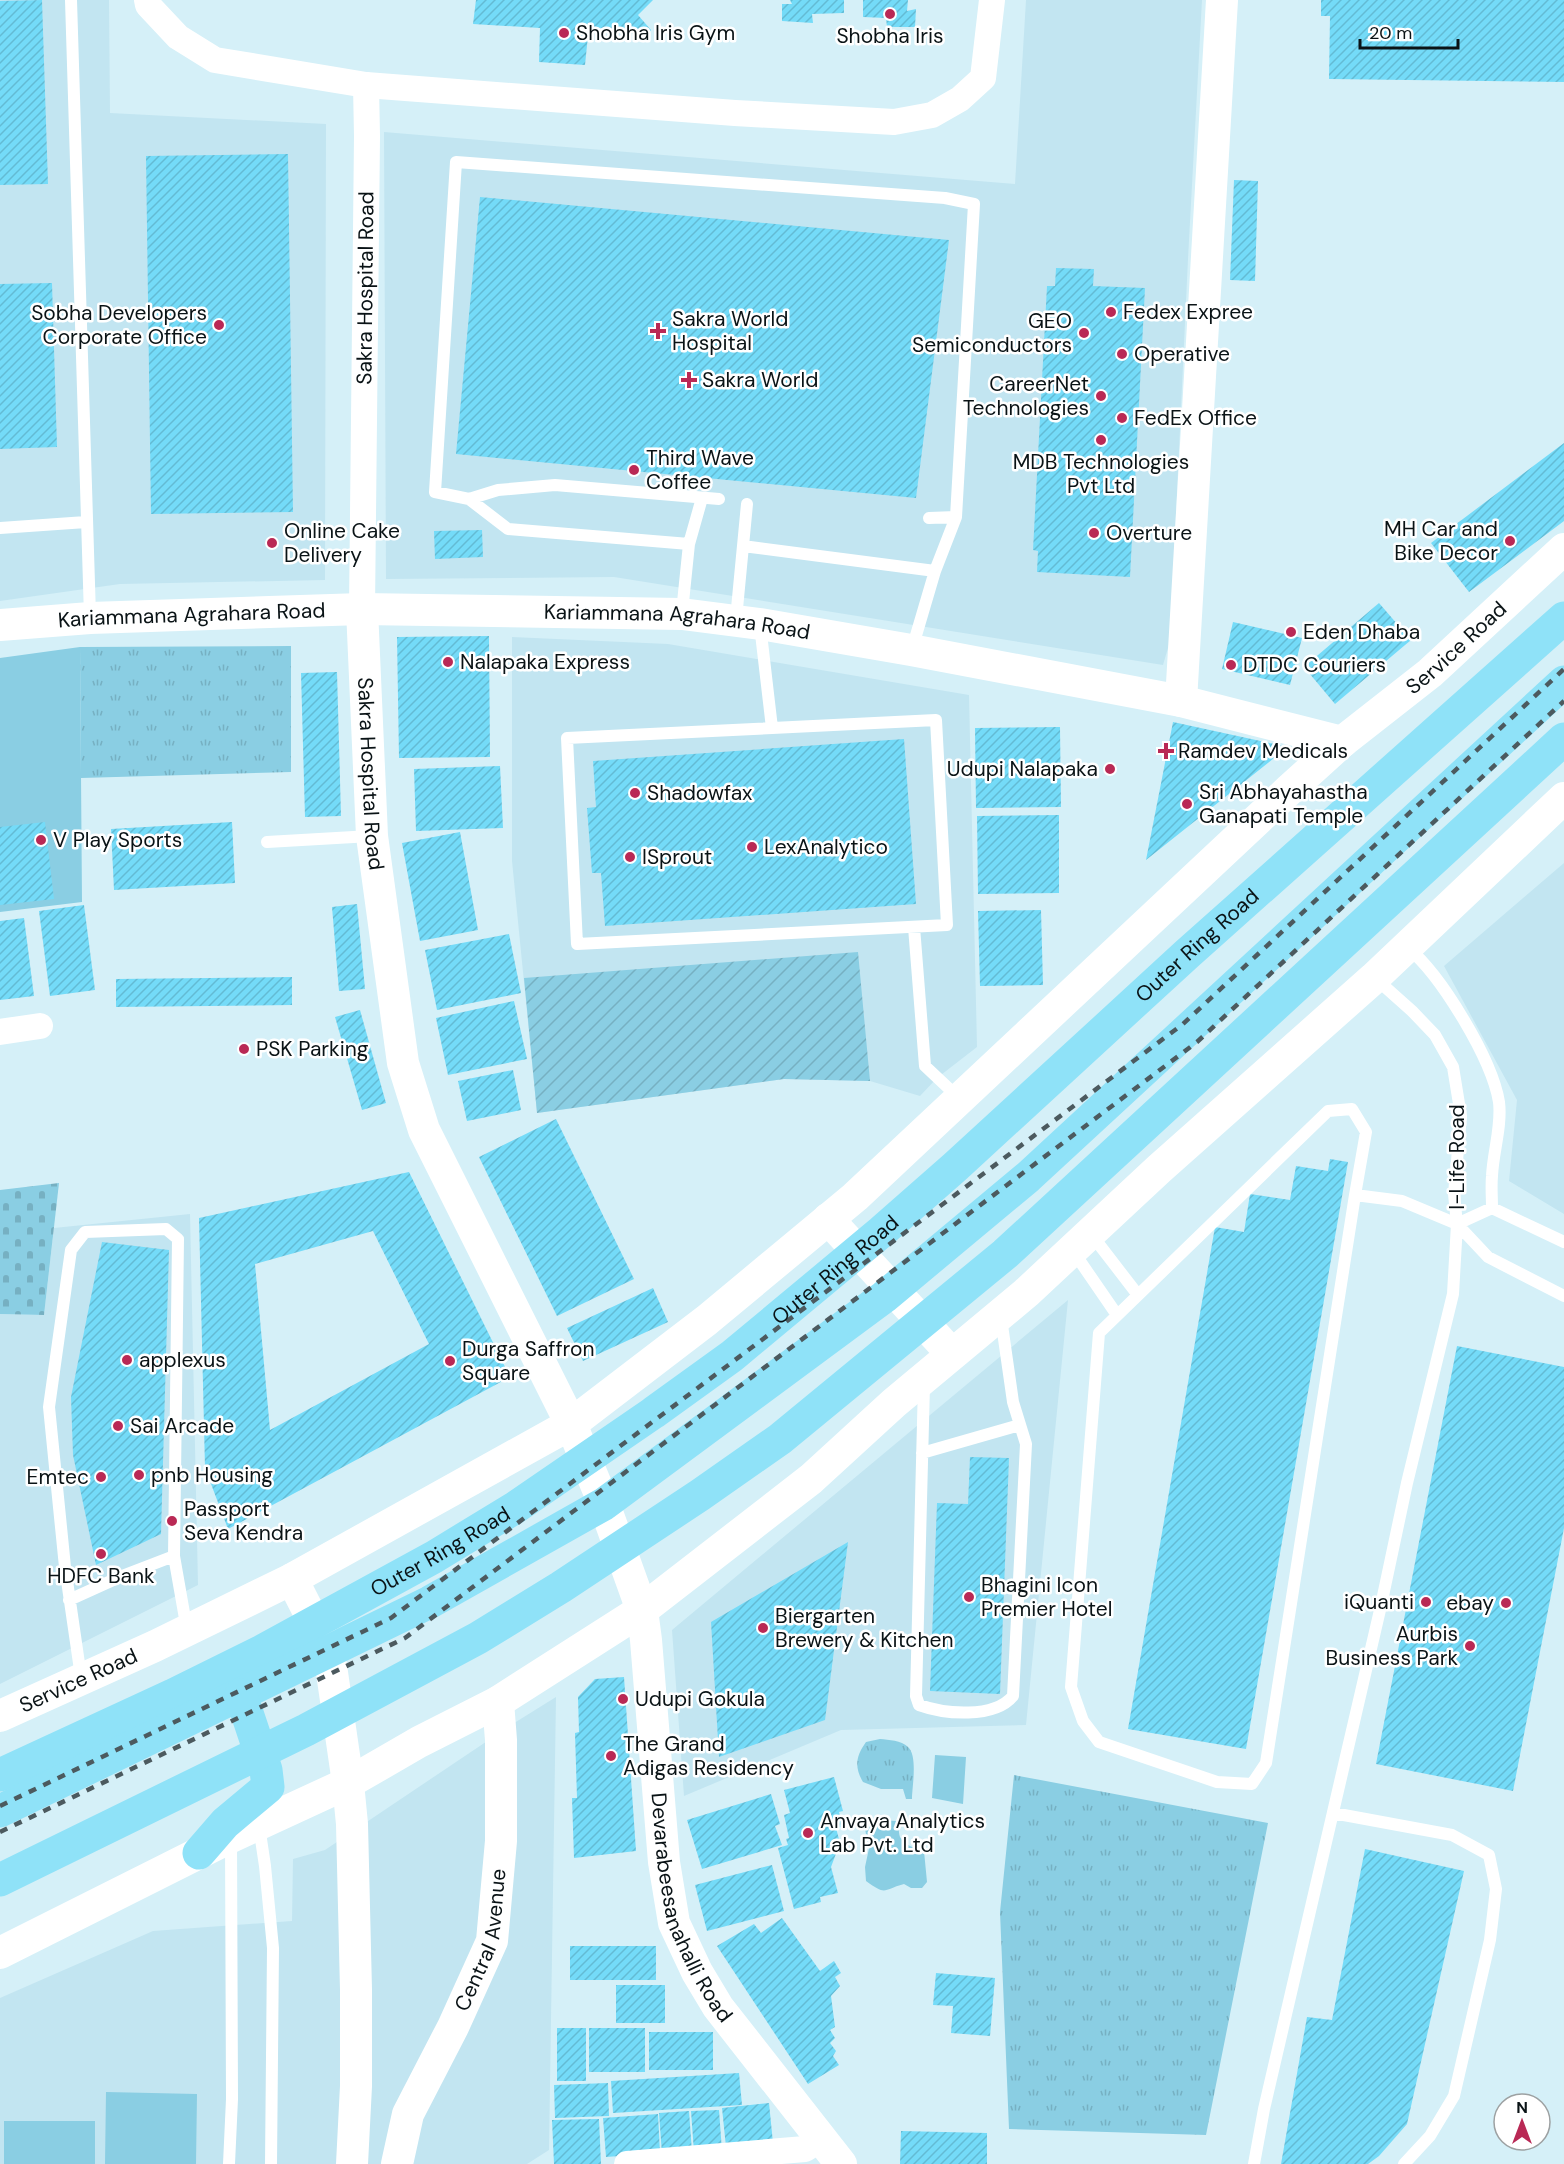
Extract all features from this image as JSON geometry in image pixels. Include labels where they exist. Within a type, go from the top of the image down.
[{"type":"highway","name":"Outer Ring Road","points":[[0,1775],[173,1695],[346,1607],[434,1557],[516,1507],[732,1356],[955,1167],[1231,915],[1564,618]]},
{"type":"highway","points":[[0,1811],[430,1602],[604,1504],[892,1290],[1028,1178],[1564,682]]},
{"type":"highway","points":[[0,1880],[306,1730],[478,1638],[561,1587],[780,1439],[1005,1254],[1564,739]]},
{"type":"highway","points":[[199,1853],[225,1823],[268,1787],[266,1770],[241,1695]]},
{"type":"street","points":[[147,0],[148,5],[178,37],[215,60],[366,85],[735,113],[894,122],[932,115],[960,99],[982,78],[992,0]]},
{"type":"street","points":[[1181,701],[1222,0]]},
{"type":"street","name":"Sakra Hospital Road","points":[[366,85],[362,609],[372,836],[403,1063],[424,1130],[571,1424],[604,1504]]},
{"type":"street","name":"Service Road","points":[[0,1716],[187,1631],[292,1579],[571,1424],[707,1320],[828,1219],[960,1100],[1342,742],[1430,673],[1564,549]]},
{"type":"street","name":"Kariammana Agrahara Road","points":[[0,625],[90,618],[362,609],[682,614],[912,650],[1181,701],[1342,742]]},
{"type":"street","points":[[0,1953],[199,1853],[348,1783],[419,1742],[498,1702],[642,1610],[811,1479],[1000,1314],[1374,978],[1564,798]]},
{"type":"street","points":[[0,1032],[40,1026]]},
{"type":"street","points":[[828,1219],[952,1354]]},
{"type":"street","name":"Devarabeesanahalli Road","points":[[604,1504],[642,1610],[664,1862],[674,1923],[697,1972],[718,2007],[841,2164]]},
{"type":"street","points":[[292,1579],[329,1652],[348,1783],[352,1824],[356,1990],[356,2086],[352,2164]]},
{"type":"street","name":"Central Avenue","points":[[397,2164],[408,2114],[453,2027],[492,1941],[501,1840],[501,1740],[498,1702]]},
{"type":"street","points":[[627,2164],[805,2148],[821,2139]]},
{"type":"lane","points":[[71,0],[90,618]]},
{"type":"lane","points":[[689,544],[508,529],[470,499],[435,492],[456,162],[945,198],[974,204],[956,517],[935,571],[912,650]]},
{"type":"lane","points":[[470,499],[498,490],[555,485],[719,499]]},
{"type":"lane","points":[[682,614],[689,544],[702,498]]},
{"type":"lane","points":[[747,504],[743,546],[748,623],[772,728]]},
{"type":"lane","points":[[929,518],[956,517]]},
{"type":"lane","points":[[0,528],[86,522]]},
{"type":"lane","points":[[743,546],[935,571]]},
{"type":"lane","points":[[936,720],[947,925],[914,927],[577,944],[567,738],[936,720]]},
{"type":"lane","points":[[267,842],[372,836]]},
{"type":"lane","points":[[914,927],[925,1066],[960,1100]]},
{"type":"lane","name":"I-Life Road","points":[[1407,947],[1419,957],[1454,1005],[1474,1039],[1499,1102],[1492,1175],[1492,1208]]},
{"type":"lane","name":"I-Life Road","points":[[1374,978],[1413,1011],[1435,1035],[1453,1067],[1461,1116],[1454,1194],[1457,1224],[1488,1257],[1564,1296]]},
{"type":"lane","points":[[1352,1109],[1366,1132],[1355,1195],[1266,1763],[1252,1784],[1217,1782],[1099,1742],[1083,1721],[1071,1687],[1099,1333],[1328,1111],[1352,1109]]},
{"type":"lane","points":[[1254,2164],[1266,2097],[1380,1610],[1407,1483],[1453,1294],[1457,1224],[1402,1201],[1355,1195]]},
{"type":"lane","name":"I-Life Road","points":[[1457,1224],[1492,1208],[1564,1242]]},
{"type":"lane","points":[[81,1680],[56,1495],[49,1407],[71,1250],[85,1232],[166,1229],[178,1239],[174,1556],[187,1631]]},
{"type":"lane","points":[[1081,1242],[1138,1295]]},
{"type":"lane","points":[[1081,1242],[1117,1315]]},
{"type":"lane","points":[[924,1378],[916,1696],[919,1705],[933,1710],[965,1712],[994,1709],[1007,1703],[1012,1696],[1026,1444],[1013,1402],[1000,1314]]},
{"type":"lane","points":[[922,1453],[1020,1425]]},
{"type":"lane","points":[[69,1600],[122,1575],[174,1556]]},
{"type":"lane","points":[[1333,1813],[1452,1835],[1489,1855],[1496,1889],[1490,1940],[1454,2096],[1430,2136],[1404,2164]]},
{"type":"lane","points":[[229,2164],[245,1831]]},
{"type":"lane","points":[[245,1831],[265,1866],[273,1948],[271,2164]]},
{"type":"shaded area","points":[[0,0],[109,0],[110,113],[326,124],[325,580],[120,584],[0,601]]},
{"type":"shaded area","name":"Sakra World","points":[[1026,0],[1202,0],[1170,641],[1163,665],[614,577],[386,579],[384,132],[1015,184]]},
{"type":"shaded area","points":[[512,637],[668,644],[969,695],[977,1047],[937,1078],[920,1096],[870,1081],[784,1079],[537,1113],[512,861]]},
{"type":"shaded area","points":[[1564,863],[1564,1214],[1509,1181],[1517,1100],[1444,966]]},
{"type":"shaded area","points":[[190,1214],[198,1585],[0,1684],[0,1314],[44,1315],[54,1228]]},
{"type":"shaded area","points":[[1068,1300],[1026,1725],[841,1730],[684,1796],[672,1630]]},
{"type":"shaded area","points":[[556,1697],[549,2150],[527,2164],[0,2164],[0,1998],[153,1931],[292,1921],[293,1859],[325,1850]]},
{"type":"green space","points":[[291,646],[291,772],[81,778],[80,647]]},
{"type":"green space","name":"V Play Sports","points":[[80,647],[82,902],[0,912],[0,658]]},
{"type":"green space","points":[[858,952],[870,1081],[784,1079],[537,1113],[524,978]]},
{"type":"green space","points":[[59,1183],[44,1315],[0,1314],[0,1190]]},
{"type":"green space","points":[[880,1739],[902,1743],[911,1751],[914,1764],[912,1799],[906,1799],[903,1789],[881,1789],[863,1782],[860,1777],[857,1762],[860,1752],[866,1742]]},
{"type":"green space","points":[[935,1755],[966,1757],[963,1804],[932,1798]]},
{"type":"green space","points":[[1014,1775],[1268,1823],[1206,2135],[1009,2129],[1000,1912]]},
{"type":"green space","points":[[879,1820],[896,1821],[902,1840],[924,1851],[927,1882],[922,1888],[911,1888],[904,1884],[881,1890],[866,1881],[865,1867],[871,1839],[866,1834],[864,1823]]},
{"type":"green space","points":[[106,2092],[197,2094],[196,2164],[105,2164]]},
{"type":"green space","points":[[4,2121],[95,2121],[95,2164],[4,2164]]},
{"type":"building","points":[[42,0],[48,184],[0,185],[0,1]]},
{"type":"building","name":"Shobha Iris Gym","points":[[476,0],[653,0],[638,15],[651,30],[647,36],[589,26],[585,65],[539,62],[540,28],[473,24]]},
{"type":"building","name":"Shobha Iris","points":[[790,0],[844,0],[844,13],[812,14],[813,23],[782,21],[782,4],[792,4]]},
{"type":"building","name":"Shobha Iris","points":[[863,0],[908,0],[907,11],[916,9],[915,27],[887,27],[886,18],[863,17]]},
{"type":"building","points":[[1321,0],[1564,0],[1564,82],[1329,79],[1330,16],[1321,16]]},
{"type":"building","points":[[288,154],[293,512],[151,514],[146,156]]},
{"type":"building","points":[[1234,180],[1258,181],[1255,281],[1230,280]]},
{"type":"building","points":[[480,197],[949,240],[916,498],[456,454]]},
{"type":"building","points":[[1056,268],[1094,269],[1093,286],[1145,288],[1130,577],[1037,572],[1038,551],[1033,550],[1047,286],[1055,286]]},
{"type":"building","points":[[52,283],[57,447],[0,449],[0,284]]},
{"type":"building","points":[[1564,443],[1564,521],[1469,592],[1431,543]]},
{"type":"building","points":[[482,530],[483,557],[435,559],[434,531]]},
{"type":"building","points":[[1379,603],[1411,640],[1335,704],[1304,667]]},
{"type":"building","points":[[1233,622],[1302,638],[1290,685],[1222,669]]},
{"type":"building","points":[[489,636],[490,757],[399,758],[397,637]]},
{"type":"building","points":[[337,672],[341,816],[305,817],[301,673]]},
{"type":"building","name":"Sri Abhayahastha Ganapati Temple","points":[[1173,722],[1288,747],[1146,860]]},
{"type":"building","points":[[1060,727],[1061,807],[976,808],[975,728]]},
{"type":"building","points":[[904,739],[916,904],[605,926],[601,873],[592,873],[587,808],[596,807],[593,761]]},
{"type":"building","points":[[500,766],[503,828],[416,831],[414,769]]},
{"type":"building","points":[[1059,815],[1059,893],[978,894],[977,816]]},
{"type":"building","points":[[45,822],[54,899],[0,905],[0,827]]},
{"type":"building","points":[[232,822],[235,883],[114,890],[111,829]]},
{"type":"building","points":[[460,832],[478,930],[420,941],[402,843]]},
{"type":"building","points":[[357,904],[365,989],[339,991],[332,907]]},
{"type":"building","points":[[84,905],[95,990],[50,996],[39,911]]},
{"type":"building","points":[[1041,910],[1043,985],[980,986],[978,911]]},
{"type":"building","points":[[24,918],[34,996],[0,1000],[0,921]]},
{"type":"building","points":[[509,934],[521,993],[437,1010],[425,950]]},
{"type":"building","points":[[292,977],[292,1005],[116,1007],[116,979]]},
{"type":"building","points":[[514,1001],[527,1059],[448,1075],[436,1018]]},
{"type":"building","points":[[360,1010],[386,1103],[362,1110],[335,1017]]},
{"type":"building","points":[[513,1070],[521,1110],[467,1121],[458,1081]]},
{"type":"building","points":[[556,1119],[634,1279],[557,1316],[479,1157]]},
{"type":"building","points":[[1330,1159],[1348,1162],[1246,1749],[1128,1729],[1215,1227],[1244,1232],[1250,1194],[1290,1200],[1296,1166],[1328,1171]]},
{"type":"building","name":"Durga Saffron Square","points":[[409,1172],[510,1377],[228,1529],[205,1468],[199,1218]],"holes":[[[373,1231],[429,1344],[270,1430],[255,1264]]]},
{"type":"building","name":"Sai Arcade","points":[[102,1242],[169,1250],[161,1534],[96,1565],[73,1455],[71,1397]]},
{"type":"building","points":[[653,1288],[668,1322],[583,1361],[567,1328]]},
{"type":"building","name":"Aurbis Business Park","points":[[1457,1346],[1564,1367],[1564,1528],[1513,1791],[1376,1764]]},
{"type":"building","name":"Bhagini Icon Premier Hotel","points":[[970,1457],[1009,1458],[1000,1694],[930,1691],[937,1503],[968,1504]]},
{"type":"building","points":[[848,1542],[825,1720],[719,1757],[711,1622]]},
{"type":"building","points":[[624,1677],[636,1851],[574,1858],[572,1798],[577,1798],[575,1733],[579,1732],[578,1697],[595,1679]]},
{"type":"building","points":[[834,1777],[843,1811],[839,1812],[843,1827],[836,1828],[840,1843],[831,1867],[838,1893],[820,1897],[821,1902],[794,1909],[778,1848],[788,1845],[786,1839],[789,1838],[784,1815],[790,1813],[784,1790]]},
{"type":"building","points":[[771,1794],[780,1824],[775,1826],[782,1845],[702,1869],[687,1820]]},
{"type":"building","points":[[1365,1849],[1464,1871],[1407,2124],[1379,2156],[1368,2164],[1281,2164],[1307,2017],[1332,2020]]},
{"type":"building","points":[[772,1865],[784,1911],[707,1931],[695,1885]]},
{"type":"building","points":[[782,1918],[820,1971],[834,1961],[841,1973],[835,1977],[840,1986],[831,1996],[835,2027],[830,2030],[835,2038],[830,2043],[836,2051],[833,2056],[839,2065],[808,2084],[717,1946],[754,1924],[761,1933]]},
{"type":"building","points":[[570,1946],[656,1946],[656,1980],[570,1980]]},
{"type":"building","points":[[936,1973],[995,1978],[990,2036],[951,2033],[953,2006],[933,2005]]},
{"type":"building","points":[[616,1985],[665,1985],[665,2023],[616,2023]]},
{"type":"building","points":[[557,2028],[586,2028],[586,2081],[557,2081]]},
{"type":"building","points":[[589,2028],[645,2028],[645,2072],[589,2072]]},
{"type":"building","points":[[649,2032],[713,2032],[713,2070],[649,2070]]},
{"type":"building","points":[[739,2073],[742,2105],[613,2113],[611,2081]]},
{"type":"building","points":[[608,2083],[609,2116],[555,2118],[554,2085]]},
{"type":"building","points":[[769,2103],[773,2143],[726,2147],[722,2108]]},
{"type":"building","points":[[719,2110],[722,2151],[694,2152],[691,2111]]},
{"type":"building","points":[[689,2111],[692,2152],[662,2154],[659,2113]]},
{"type":"building","points":[[658,2114],[660,2153],[606,2157],[603,2118]]},
{"type":"building","points":[[599,2119],[601,2164],[554,2164],[552,2120]]},
{"type":"building","points":[[901,2131],[987,2133],[987,2164],[900,2164]]},
{"type":"railway","points":[[0,1806],[391,1618],[1183,1024],[1564,669]]},
{"type":"railway","points":[[0,1832],[405,1638],[1197,1042],[1564,701]]},
{"type":"place","name":"Shobha Iris","points":[[890,14]]},
{"type":"place","name":"Shobha Iris Gym","points":[[564,33]]},
{"type":"place","name":"Fedex Expree","points":[[1111,312]]},
{"type":"place","name":"Sobha Developers Corporate Office","points":[[219,325]]},
{"type":"place","name":"Sakra World Hospital","points":[[658,331]]},
{"type":"place","name":"GEO Semiconductors","points":[[1084,333]]},
{"type":"place","name":"Operative","points":[[1122,354]]},
{"type":"place","name":"Sakra World","points":[[689,380]]},
{"type":"place","name":"CareerNet Technologies","points":[[1101,396]]},
{"type":"place","name":"FedEx Office","points":[[1122,418]]},
{"type":"place","name":"MDB Technologies Pvt Ltd","points":[[1101,440]]},
{"type":"place","name":"Third Wave Coffee","points":[[634,470]]},
{"type":"place","name":"Overture","points":[[1094,533]]},
{"type":"place","name":"MH Car and Bike Decor","points":[[1510,541]]},
{"type":"place","name":"Online Cake Delivery","points":[[272,543]]},
{"type":"place","name":"Eden Dhaba","points":[[1291,632]]},
{"type":"place","name":"Nalapaka Express","points":[[448,662]]},
{"type":"place","name":"DTDC Couriers","points":[[1231,665]]},
{"type":"place","name":"Ramdev Medicals","points":[[1166,751]]},
{"type":"place","name":"Udupi Nalapaka","points":[[1110,769]]},
{"type":"place","name":"Shadowfax","points":[[635,793]]},
{"type":"place","name":"Sri Abhayahastha Ganapati Temple","points":[[1187,804]]},
{"type":"place","name":"V Play Sports","points":[[41,840]]},
{"type":"place","name":"LexAnalytico","points":[[752,847]]},
{"type":"place","name":"ISprout","points":[[630,857]]},
{"type":"place","name":"PSK Parking","points":[[244,1049]]},
{"type":"place","name":"applexus","points":[[127,1360]]},
{"type":"place","name":"Durga Saffron Square","points":[[450,1361]]},
{"type":"place","name":"Sai Arcade","points":[[118,1426]]},
{"type":"place","name":"pnb Housing","points":[[139,1475]]},
{"type":"place","name":"Emtec","points":[[101,1477]]},
{"type":"place","name":"Passport Seva Kendra","points":[[172,1521]]},
{"type":"place","name":"HDFC Bank","points":[[101,1554]]},
{"type":"place","name":"Bhagini Icon Premier Hotel","points":[[969,1597]]},
{"type":"place","name":"iQuanti","points":[[1426,1602]]},
{"type":"place","name":"ebay","points":[[1506,1603]]},
{"type":"place","name":"Biergarten Brewery & Kitchen","points":[[763,1628]]},
{"type":"place","name":"Aurbis Business Park","points":[[1470,1646]]},
{"type":"place","name":"Udupi Gokula","points":[[623,1699]]},
{"type":"place","name":"The Grand Adigas Residency","points":[[611,1756]]},
{"type":"place","name":"Anvaya Analytics Lab Pvt. Ltd","points":[[808,1833]]}]
